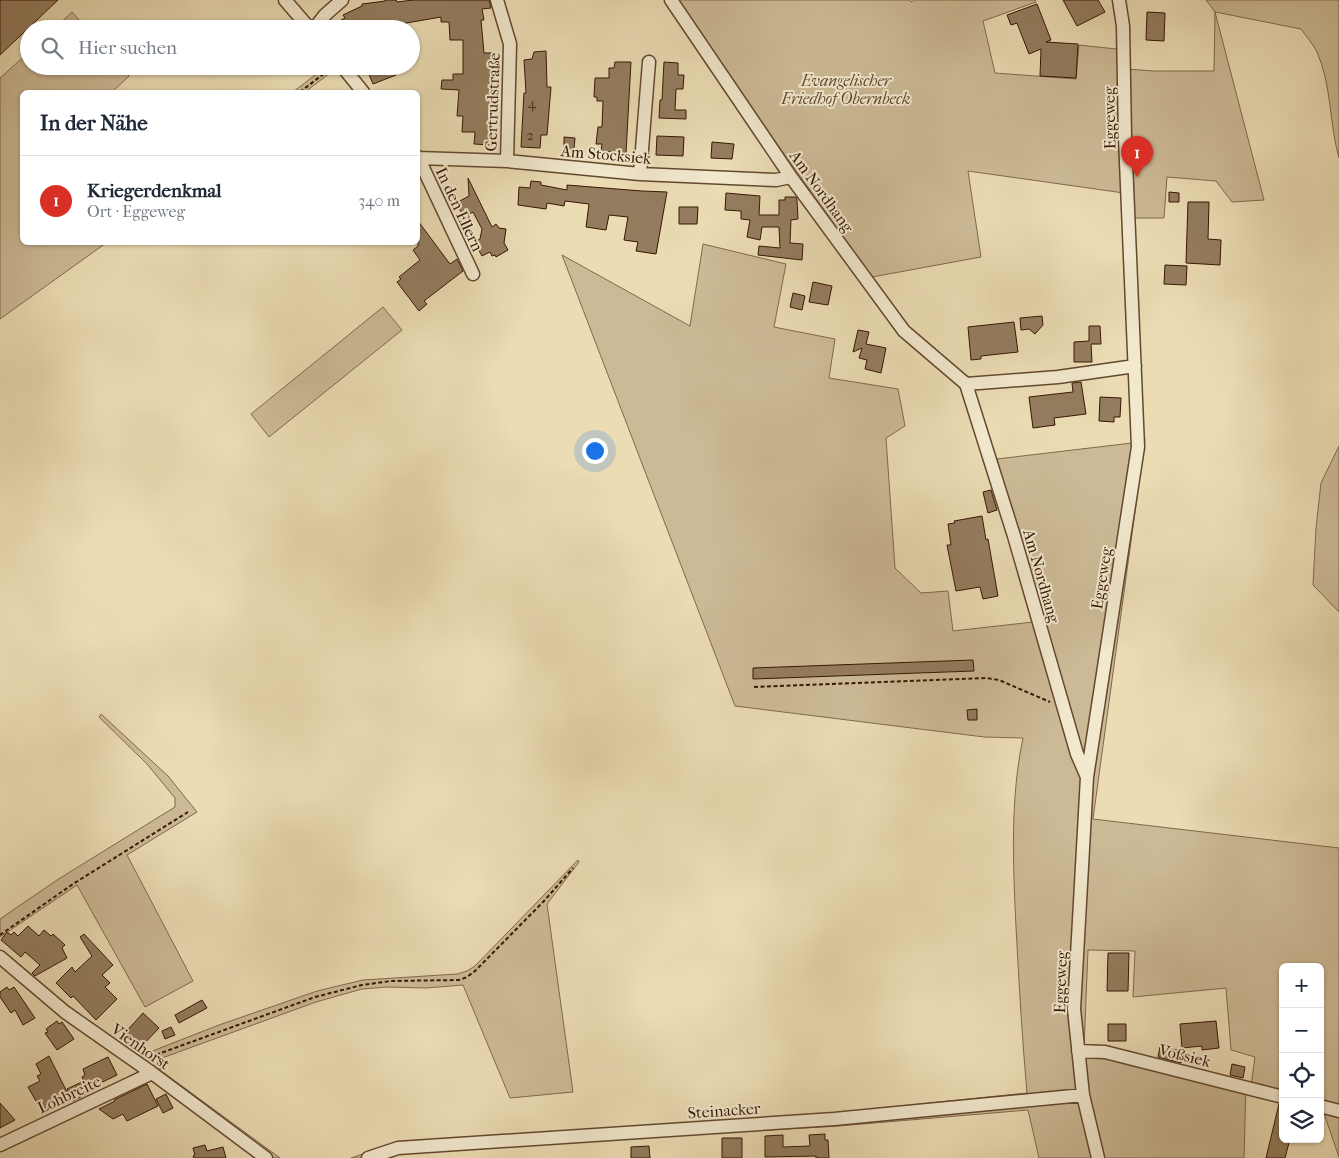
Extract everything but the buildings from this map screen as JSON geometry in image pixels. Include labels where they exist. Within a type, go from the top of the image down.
[{"type":"street","points":[[285,0],[304,20]]},
{"type":"street","points":[[320,20],[342,0]]},
{"type":"street","name":"Gertrudstraße","points":[[497,0],[510,44],[507,161]]},
{"type":"street","name":"Am Nordhang","points":[[671,0],[791,177],[904,332],[966,384],[1014,536],[1077,754],[1088,777]]},
{"type":"street","name":"Eggeweg","points":[[1098,1158],[1083,1094],[1074,1009],[1088,777],[1138,447],[1125,138],[1123,26],[1119,0]]},
{"type":"street","points":[[640,174],[649,62]]},
{"type":"street","points":[[350,75],[362,90]]},
{"type":"street","name":"Am Stocksiek","points":[[420,158],[507,161],[640,174],[776,180],[791,177]]},
{"type":"street","name":"In den Ellern","points":[[420,162],[473,274]]},
{"type":"street","points":[[966,384],[1058,377],[1135,366]]},
{"type":"street","name":"Vienhorst","points":[[0,957],[65,1012],[152,1073],[266,1158]]},
{"type":"street","name":"Voßsiek","points":[[1078,1051],[1105,1052],[1279,1096]]},
{"type":"street","name":"Lohbreite","points":[[0,1145],[152,1073]]},
{"type":"street","name":"Steinacker","points":[[368,1158],[398,1148],[834,1119],[1083,1094]]},
{"type":"street","points":[[1324,1107],[1339,1111]]},
{"type":"path","points":[[303,90],[322,75]]},
{"type":"path","points":[[754,687],[986,678],[999,680],[1064,708]]},
{"type":"path","points":[[0,935],[72,884],[188,812]]},
{"type":"path","points":[[136,1062],[315,997],[362,985],[391,981],[459,980],[467,977],[544,901],[573,868]]},
{"type":"green space","name":"Evangelischer Friedhof Obernbeck","points":[[678,0],[910,0],[911,2],[915,0],[1035,0],[1036,2],[983,21],[995,73],[1076,79],[1079,45],[1126,50],[1127,69],[1214,71],[1215,12],[1264,200],[1232,202],[1216,181],[1167,177],[1164,218],[1132,218],[1131,194],[968,171],[981,257],[872,277],[703,41]]},
{"type":"green space","points":[[1206,0],[1339,0],[1339,158],[1322,65],[1317,52],[1301,29],[1215,12]]},
{"type":"green space","points":[[72,12],[79,20],[64,20]]},
{"type":"green space","points":[[20,60],[20,75],[129,76],[114,90],[20,90],[20,245],[103,245],[0,319],[0,78]]},
{"type":"green space","points":[[315,75],[327,75],[308,90],[296,90]]},
{"type":"green space","points":[[703,244],[786,264],[774,327],[835,339],[829,378],[898,389],[905,426],[886,438],[895,568],[921,593],[948,591],[953,631],[1042,621],[997,459],[1132,443],[1145,439],[1093,819],[1339,848],[1339,1157],[1324,1114],[1324,963],[1279,963],[1279,1092],[1251,1086],[1255,1057],[1231,1050],[1226,988],[1133,997],[1135,951],[1088,950],[1084,1049],[1246,1083],[1244,1158],[1039,1158],[1028,1110],[839,1126],[397,1151],[377,1158],[351,1158],[392,1144],[833,1113],[1027,1093],[1018,968],[1013,855],[1014,808],[1023,738],[984,737],[735,706],[562,255],[690,326]]},
{"type":"green space","points":[[383,307],[402,330],[269,437],[251,414]]},
{"type":"green space","points":[[1339,446],[1339,612],[1313,585],[1321,483]]},
{"type":"green space","points":[[101,714],[168,776],[197,812],[127,855],[193,981],[145,1007],[77,885],[0,937],[0,919],[57,880],[175,807],[175,798],[147,764],[99,717]]},
{"type":"green space","points":[[578,860],[579,862],[547,904],[573,1092],[510,1098],[463,985],[426,988],[387,987],[362,989],[316,1002],[162,1058],[160,1070],[280,1158],[274,1158],[137,1057],[219,1025],[317,991],[363,980],[457,974],[467,971],[475,966]]},
{"type":"place","name":"Kriegerdenkmal","points":[[1137,177]]}]
